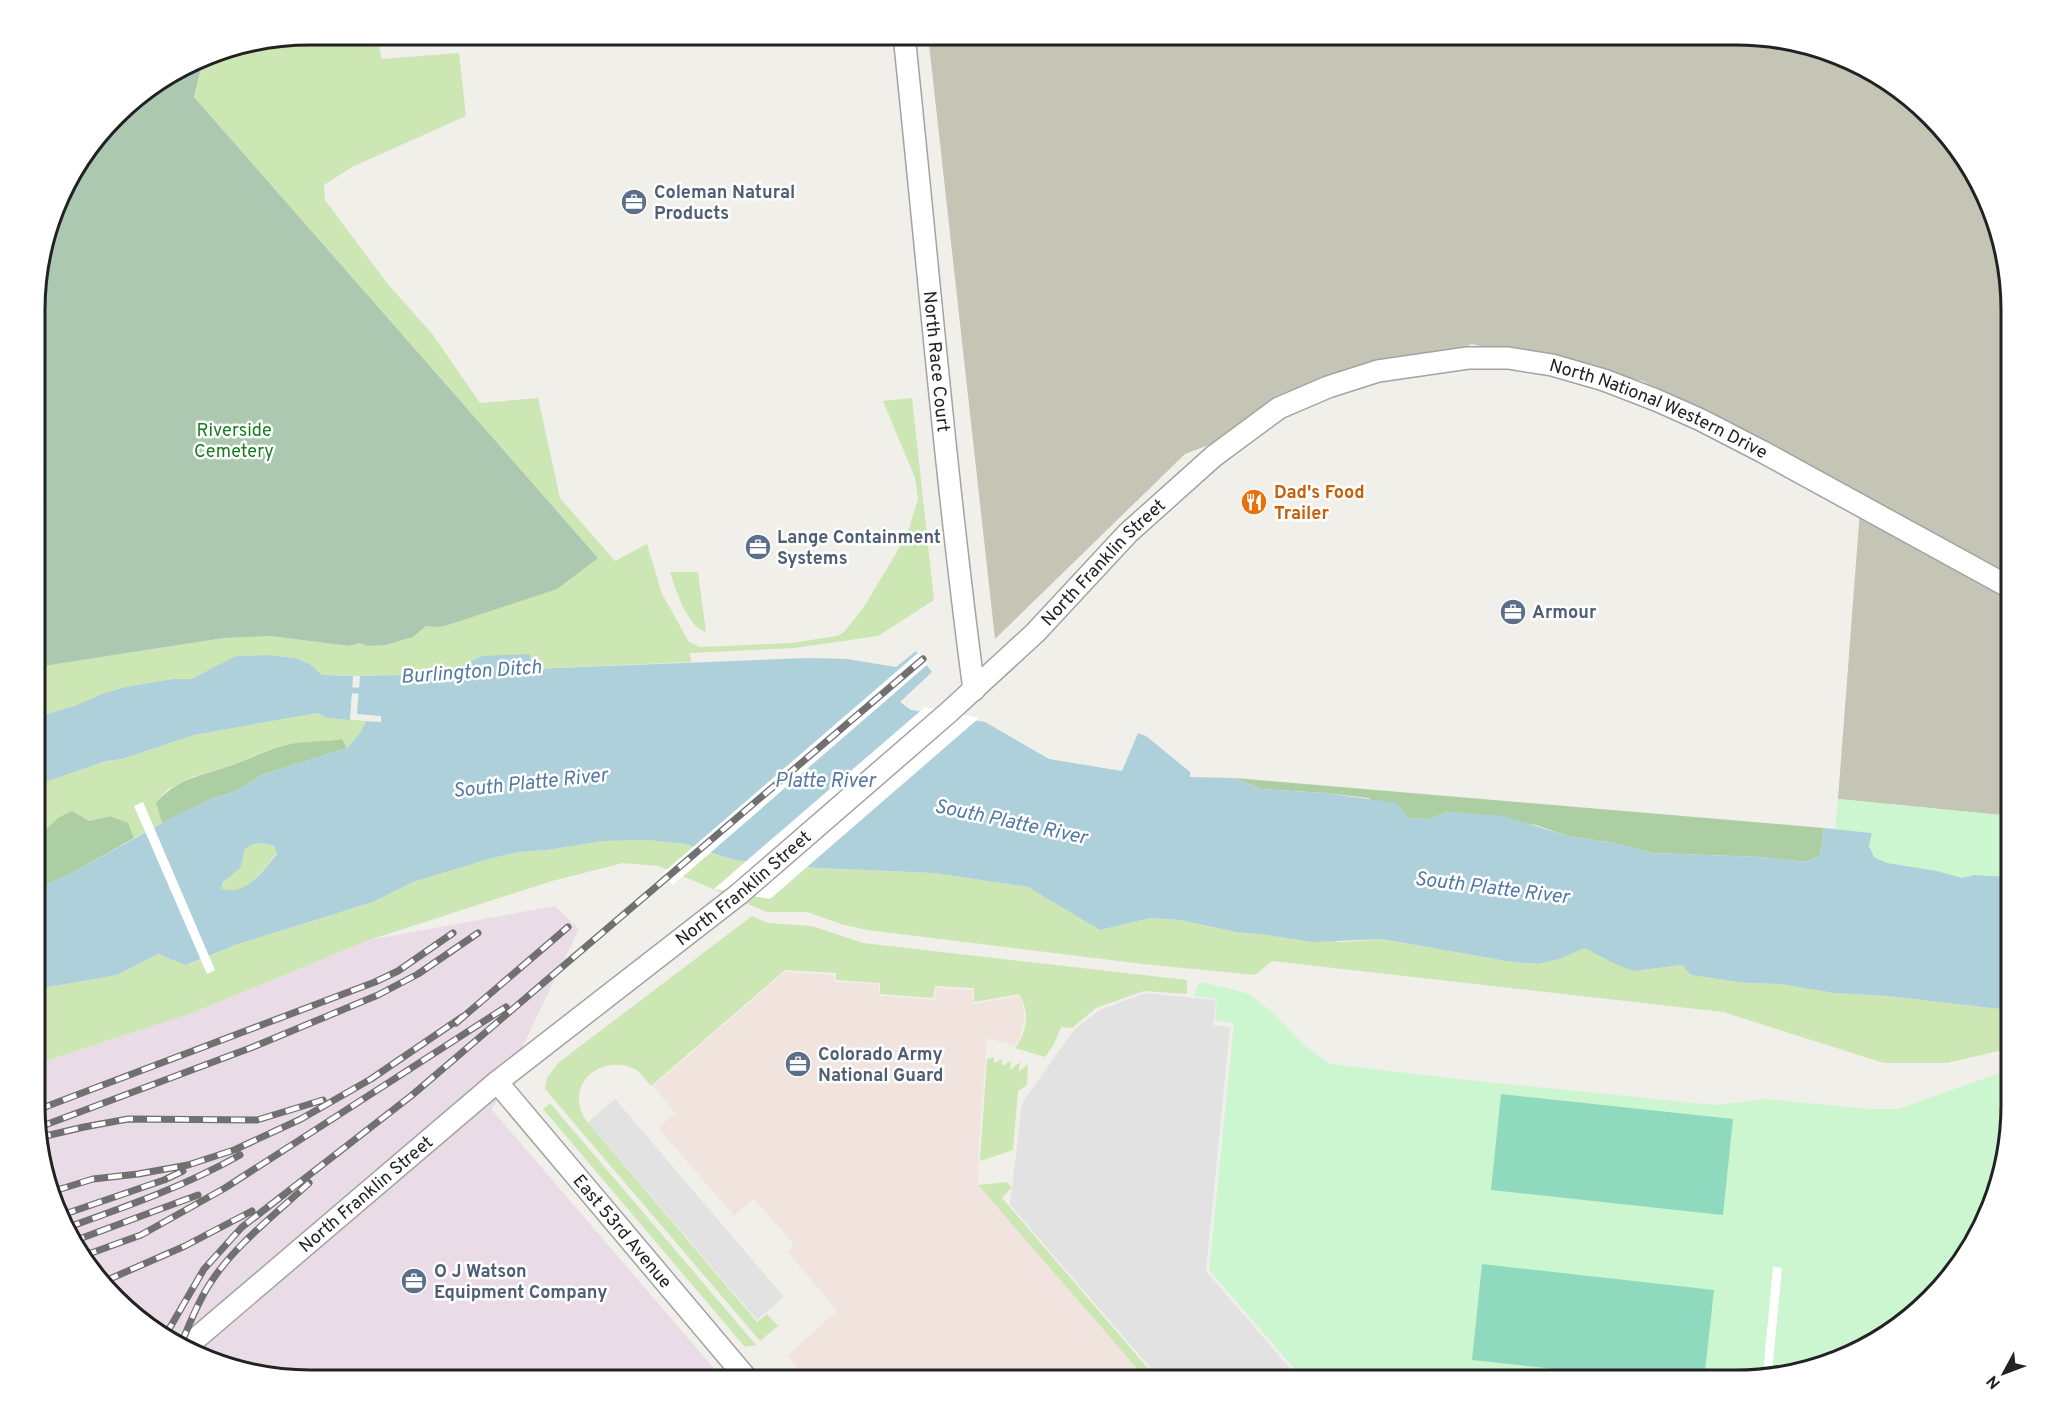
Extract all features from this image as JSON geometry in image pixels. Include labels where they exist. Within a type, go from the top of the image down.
[{"type":"street","name":"North Race Court","points":[[905,45],[960,586],[974,690]]},
{"type":"street","name":"North National Western Drive","points":[[1279,408],[1328,387],[1368,374],[1430,362],[1468,358],[1508,358],[1552,365],[1625,388],[1701,420],[2001,583]]},
{"type":"street","name":"North Franklin Street","points":[[192,1342],[497,1082],[739,894],[974,690],[1035,633],[1128,533],[1214,456],[1279,408]]},
{"type":"street","name":"East 53rd Avenue","points":[[497,1082],[740,1370]]},
{"type":"shaded area","points":[[929,45],[1736,45],[1771,47],[1805,54],[1837,65],[1853,72],[1897,100],[1935,135],[1956,163],[1974,193],[1987,225],[1996,258],[2001,310],[2001,815],[1838,799],[1861,497],[1643,381],[1472,344],[1185,454],[995,639]]},
{"type":"shaded area","points":[[555,906],[579,929],[492,1110],[715,1370],[310,1370],[275,1368],[241,1361],[193,1343],[149,1315],[111,1280],[90,1252],[72,1222],[54,1174],[47,1140],[45,1061],[192,1013],[369,940]]},
{"type":"shaded area","points":[[785,972],[834,975],[834,982],[879,984],[879,996],[935,1000],[936,988],[973,990],[973,1004],[1019,996],[1025,1019],[1019,1041],[1014,1046],[987,1038],[978,1185],[1138,1370],[800,1370],[787,1355],[837,1311],[787,1251],[794,1245],[754,1199],[734,1216],[658,1128],[675,1113],[653,1086]]},
{"type":"shaded area","points":[[1145,993],[1216,1000],[1213,1025],[1230,1027],[1206,1271],[1291,1370],[1152,1370],[1010,1205],[1022,1103],[1074,1030],[1100,1010]]},
{"type":"shaded area","points":[[615,1099],[784,1297],[757,1320],[588,1122]]},
{"type":"green space","points":[[378,45],[382,59],[459,53],[466,116],[352,167],[324,185],[325,200],[387,283],[433,335],[480,403],[538,398],[560,498],[615,561],[647,544],[662,594],[689,642],[700,647],[791,643],[837,636],[844,632],[864,607],[907,535],[918,499],[915,478],[883,401],[912,398],[934,600],[878,636],[794,648],[690,653],[691,662],[532,669],[482,656],[443,674],[360,676],[322,675],[310,664],[295,658],[268,655],[236,656],[191,679],[173,679],[125,687],[45,715],[45,666],[224,638],[271,636],[349,646],[359,643],[368,646],[386,645],[413,637],[426,626],[439,627],[598,558],[194,97],[202,68],[241,54],[275,47]]},
{"type":"green space","name":"Riverside Cemetery","points":[[201,69],[194,97],[598,558],[557,589],[451,624],[439,627],[426,626],[413,637],[386,645],[368,646],[359,643],[349,646],[271,636],[224,638],[45,666],[45,310],[47,275],[54,241],[72,193],[90,163],[111,135],[149,100]]},
{"type":"green space","points":[[670,572],[698,572],[706,632],[699,629],[688,616]]},
{"type":"green space","points":[[317,713],[329,718],[366,721],[360,733],[347,748],[342,739],[269,750],[236,764],[195,776],[167,790],[156,803],[162,823],[134,838],[127,823],[110,816],[89,821],[72,811],[45,832],[45,782],[194,735]]},
{"type":"green space","points":[[342,739],[347,748],[262,775],[236,791],[211,799],[162,823],[156,803],[174,787],[194,777],[284,746]]},
{"type":"green space","points":[[1235,778],[1824,828],[1820,855],[1806,862],[1762,857],[1654,853],[1609,842],[1568,836],[1536,825],[1471,814],[1448,812],[1429,819],[1408,818],[1368,798],[1261,789]]},
{"type":"green space","points":[[1838,799],[2001,815],[2001,876],[1974,875],[1962,878],[1937,871],[1887,863],[1874,857],[1869,847],[1872,833],[1835,829]]},
{"type":"green space","points":[[72,811],[89,821],[110,816],[128,823],[134,838],[74,872],[45,885],[45,830],[58,818]]},
{"type":"green space","points":[[647,840],[686,844],[734,860],[819,868],[934,873],[1028,887],[1100,930],[1150,918],[1180,920],[1236,932],[1342,942],[1382,939],[1506,961],[1538,964],[1585,948],[1634,971],[1682,965],[1692,975],[1746,983],[1781,984],[1834,993],[1887,996],[2001,1009],[2001,1050],[1947,1063],[1884,1063],[1723,1012],[1272,961],[1255,975],[1143,964],[867,930],[807,912],[767,912],[659,866],[623,863],[552,881],[369,940],[192,1013],[45,1061],[45,988],[117,975],[158,954],[187,965],[238,944],[373,902],[413,882],[492,858],[519,852],[603,841]]},
{"type":"green space","points":[[262,843],[274,846],[277,853],[259,875],[239,889],[221,889],[244,850],[251,845]]},
{"type":"green space","points":[[752,916],[768,923],[812,926],[863,943],[1187,980],[1187,994],[1144,991],[1096,1008],[1072,1028],[1061,1027],[1054,1044],[1045,1057],[1015,1048],[1023,1035],[1026,1021],[1025,1008],[1019,994],[974,1002],[974,988],[935,986],[933,998],[880,994],[880,983],[836,980],[836,973],[785,970],[651,1086],[637,1070],[622,1065],[610,1065],[589,1075],[579,1094],[580,1106],[585,1119],[757,1322],[767,1314],[778,1326],[760,1341],[545,1089],[547,1078],[558,1063]]},
{"type":"green space","points":[[1199,982],[1249,994],[1272,1012],[1304,1045],[1330,1064],[1715,1105],[1766,1099],[1869,1109],[1898,1109],[2001,1073],[1999,1140],[1996,1157],[1987,1190],[1974,1222],[1956,1252],[1935,1280],[1911,1304],[1883,1325],[1853,1343],[1805,1361],[1771,1368],[1736,1370],[1295,1370],[1209,1270],[1234,1023],[1215,1020],[1217,999],[1194,996]]},
{"type":"green space","points":[[994,1057],[994,1063],[1002,1059],[1002,1066],[1011,1061],[1010,1070],[1020,1062],[1019,1072],[1028,1064],[1027,1085],[1018,1091],[1013,1150],[980,1161],[987,1059]]},
{"type":"green space","points":[[1501,1094],[1733,1119],[1723,1215],[1491,1190]]},
{"type":"green space","points":[[550,1103],[756,1345],[745,1347],[543,1109]]},
{"type":"green space","points":[[1006,1182],[1012,1187],[1002,1198],[1149,1370],[1138,1370],[978,1185]]},
{"type":"green space","points":[[1482,1264],[1714,1290],[1705,1370],[1564,1370],[1472,1360]]},
{"type":"water","name":"Platte River","points":[[916,651],[932,672],[900,702],[911,710],[985,722],[1049,759],[1122,771],[1138,733],[1146,736],[1190,772],[1190,777],[1235,778],[1261,789],[1324,793],[1397,803],[1408,818],[1429,819],[1448,812],[1504,816],[1568,836],[1609,842],[1654,853],[1762,857],[1806,862],[1820,855],[1824,828],[1872,833],[1869,846],[1874,857],[1887,863],[1937,871],[1962,878],[1974,875],[2001,876],[2001,1009],[1887,996],[1834,993],[1781,984],[1746,983],[1691,975],[1682,965],[1634,971],[1585,948],[1559,959],[1538,964],[1506,961],[1382,939],[1314,942],[1236,932],[1180,920],[1150,918],[1100,930],[1028,887],[934,873],[819,868],[734,860],[686,844],[647,840],[603,841],[519,852],[492,858],[413,882],[373,902],[238,944],[186,965],[158,954],[117,975],[45,988],[45,885],[74,872],[182,812],[236,791],[262,775],[347,748],[360,733],[366,721],[381,722],[381,716],[357,714],[360,676],[443,674],[482,656],[530,654],[532,669],[808,658],[847,659],[896,667]],"holes":[[[262,843],[274,846],[277,854],[266,868],[246,886],[239,889],[221,889],[223,882],[241,867],[244,850],[251,845]]]},
{"type":"water","points":[[268,655],[295,658],[310,664],[322,675],[353,676],[350,720],[328,718],[317,713],[194,735],[45,782],[45,715],[125,687],[173,679],[191,679],[236,656]]},
{"type":"pier","points":[[918,653],[928,664],[673,885],[663,873]]},
{"type":"pier","points":[[925,707],[979,718],[770,899],[714,889]]},
{"type":"pier","points":[[143,802],[215,970],[207,974],[134,806]]},
{"type":"pier","points":[[1773,1267],[1782,1268],[1772,1368],[1764,1368]]},
{"type":"waterway","name":"Burlington Ditch","points":[[344,690],[367,691]]},
{"type":"railway","points":[[169,1329],[204,1269],[242,1227],[411,1096],[923,659]]},
{"type":"railway","points":[[456,1023],[568,927]]},
{"type":"railway","points":[[45,1107],[375,982],[398,971],[453,933]]},
{"type":"railway","points":[[46,1125],[253,1047],[378,995],[418,974],[478,933]]},
{"type":"railway","points":[[91,1253],[141,1235],[225,1188],[506,1007]]},
{"type":"railway","points":[[59,1190],[93,1179],[188,1165],[234,1150],[301,1119],[371,1079],[462,1017]]},
{"type":"railway","points":[[47,1136],[128,1119],[257,1120],[323,1100]]},
{"type":"railway","points":[[74,1225],[176,1186],[240,1155]]},
{"type":"railway","points":[[68,1213],[164,1180],[183,1171]]},
{"type":"railway","points":[[184,1338],[202,1297],[221,1268],[244,1242],[309,1183]]},
{"type":"railway","points":[[81,1238],[198,1195]]},
{"type":"railway","points":[[110,1279],[185,1246],[252,1211]]},
{"type":"place","name":"Coleman Natural Products","points":[[634,202]]},
{"type":"place","name":"Dad's Food Trailer","points":[[1254,502]]},
{"type":"place","name":"Lange Containment Systems","points":[[758,547]]},
{"type":"place","name":"Armour","points":[[1513,612]]},
{"type":"place","name":"Colorado Army National Guard","points":[[798,1064]]},
{"type":"place","name":"O J Watson Equipment Company","points":[[414,1281]]},
{"type":"water label","name":"South Platte River","points":[[530,782]]},
{"type":"water label","name":"South Platte River","points":[[1011,821]]},
{"type":"water label","name":"South Platte River","points":[[1492,887]]}]
